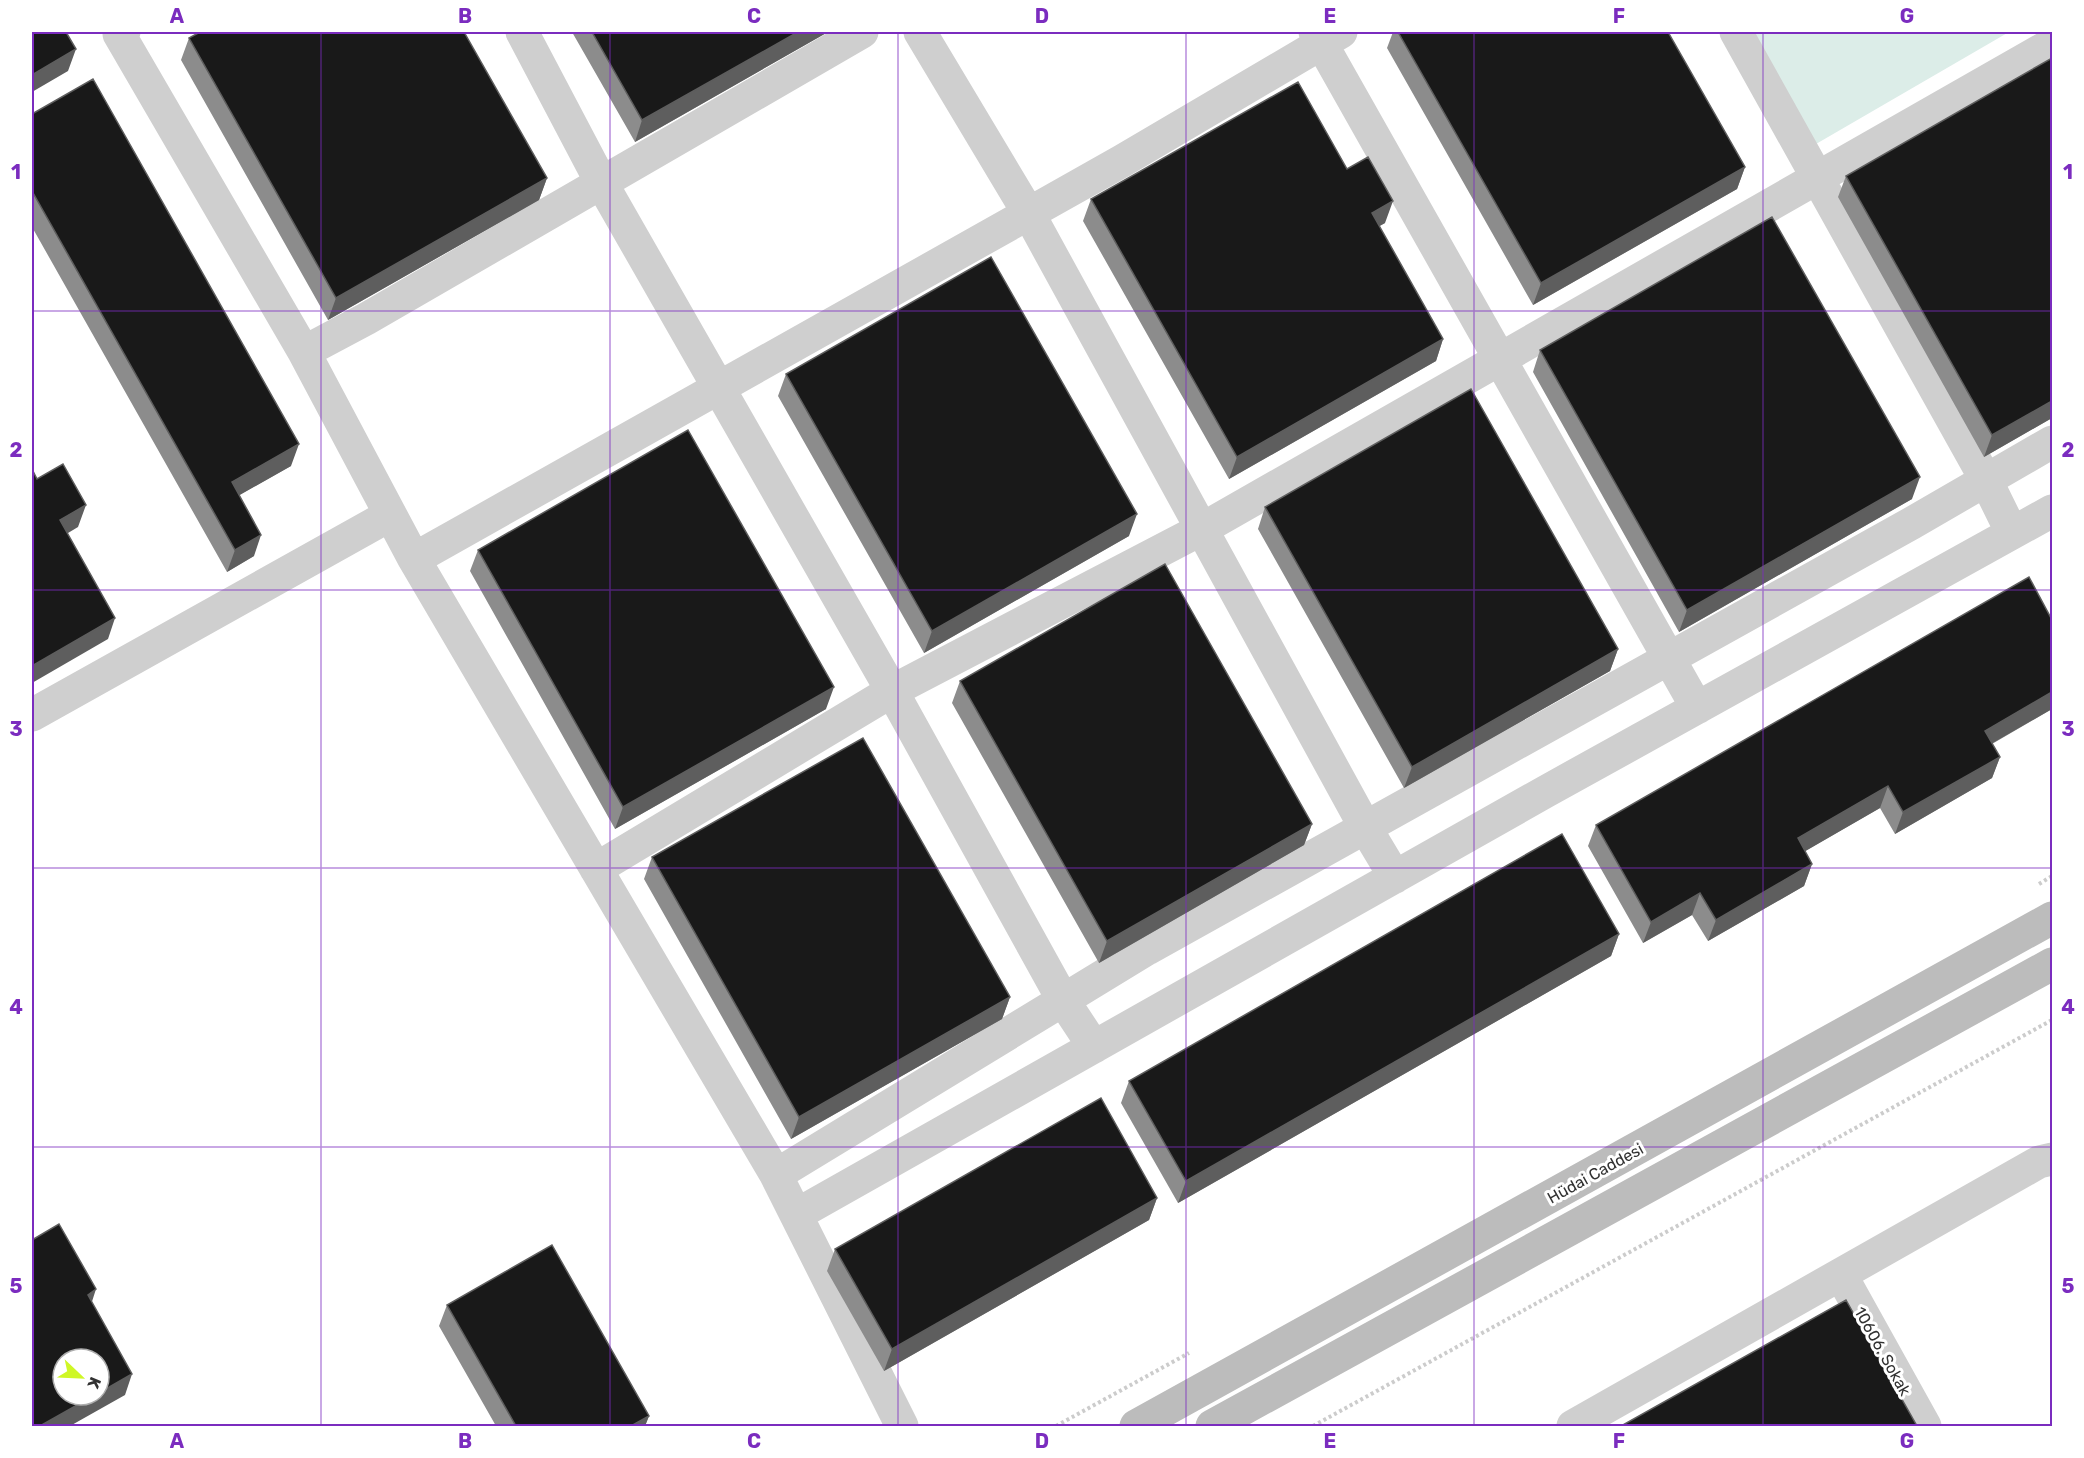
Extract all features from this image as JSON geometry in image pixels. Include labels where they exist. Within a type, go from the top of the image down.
[{"type":"street","points":[[120,32],[304,352],[414,559],[776,1175],[902,1426]]},
{"type":"street","points":[[522,32],[601,182],[892,691],[1063,1000],[1094,1047]]},
{"type":"street","points":[[304,352],[366,319],[862,32]]},
{"type":"street","points":[[920,32],[1029,214],[1365,827],[1395,877]]},
{"type":"street","points":[[1736,32],[1986,480],[2012,533]]},
{"type":"street","points":[[414,559],[1029,214],[1326,35],[1499,358],[1697,708]]},
{"type":"street","points":[[596,869],[892,691],[1202,530],[1499,358],[2052,44]]},
{"type":"street","points":[[776,1175],[1147,948],[2052,442]]},
{"type":"street","points":[[795,1215],[2052,511]]},
{"type":"street","points":[[32,715],[390,515]]},
{"type":"street","name":"Hüdai Caddesi","points":[[1136,1426],[2052,918]]},
{"type":"street","points":[[1212,1426],[2052,964]]},
{"type":"street","points":[[1573,1426],[2039,1162],[2052,1160]]},
{"type":"street","name":"10606. Sokak","points":[[1840,1275],[1925,1426]]},
{"type":"path","points":[[1313,1426],[2052,1020]]},
{"type":"shaded area","points":[[1754,32],[2009,32],[1816,144]]},
{"type":"building","points":[[32,32],[66,32],[76,49],[32,75]]},
{"type":"building","points":[[200,32],[464,32],[547,178],[336,298],[189,38]]},
{"type":"building","points":[[592,32],[798,32],[642,120]]},
{"type":"building","points":[[1398,32],[1668,32],[1745,167],[1541,283]]},
{"type":"building","points":[[2052,58],[2052,401],[1992,435],[1846,176]]},
{"type":"building","points":[[93,79],[299,444],[232,482],[261,535],[235,550],[32,191],[32,114]]},
{"type":"building","points":[[1298,82],[1347,169],[1368,157],[1393,201],[1372,213],[1443,339],[1237,457],[1091,199]]},
{"type":"building","points":[[1772,217],[1920,477],[1687,610],[1540,350]]},
{"type":"building","points":[[991,257],[1137,514],[932,631],[786,374]]},
{"type":"building","points":[[1471,389],[1618,649],[1412,767],[1265,507]]},
{"type":"building","points":[[688,430],[834,687],[623,807],[478,550]]},
{"type":"building","points":[[63,464],[86,505],[60,520],[115,618],[32,666],[32,469],[37,479]]},
{"type":"building","points":[[1165,564],[1312,824],[1107,941],[960,681]]},
{"type":"building","points":[[2029,577],[2052,620],[2052,692],[1985,731],[2000,757],[1903,812],[1888,786],[1798,838],[1812,864],[1716,920],[1700,893],[1651,922],[1596,825]]},
{"type":"building","points":[[863,738],[1010,997],[799,1117],[652,857]]},
{"type":"building","points":[[1562,834],[1619,934],[1186,1181],[1129,1081]]},
{"type":"building","points":[[1101,1098],[1157,1198],[892,1349],[835,1249]]},
{"type":"building","points":[[59,1224],[96,1289],[88,1295],[132,1374],[111,1386],[111,1347],[51,1347],[51,1407],[74,1407],[40,1426],[32,1426],[32,1240]]},
{"type":"building","points":[[552,1245],[649,1416],[631,1426],[516,1426],[447,1305]]},
{"type":"building","points":[[1846,1300],[1917,1426],[1621,1426]]}]
